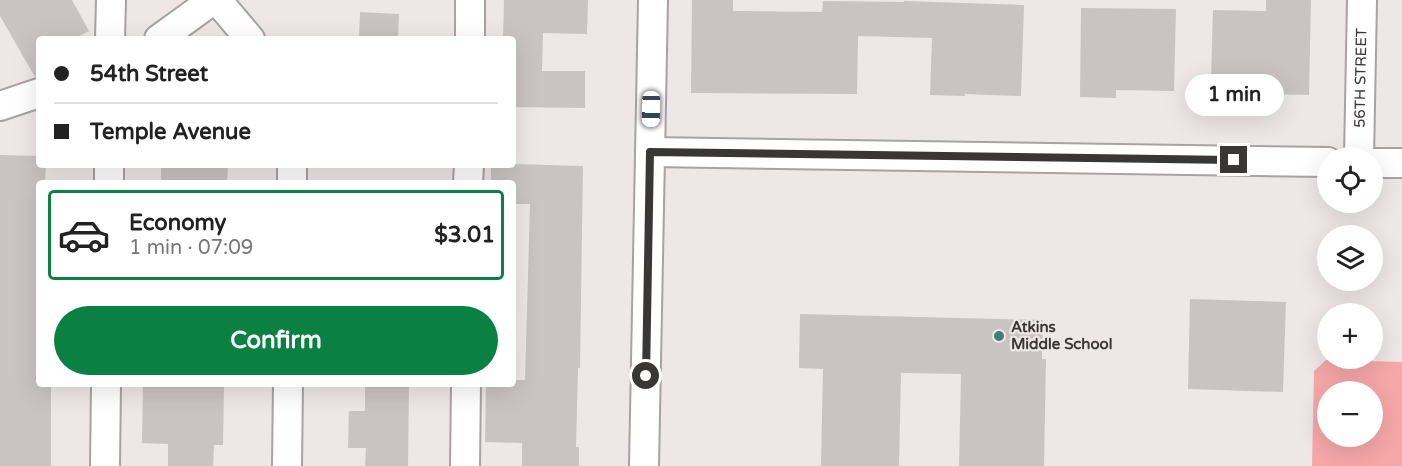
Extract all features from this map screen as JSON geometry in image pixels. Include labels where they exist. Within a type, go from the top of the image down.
[{"type":"street","points":[[110,36],[111,0]]},
{"type":"street","points":[[163,36],[215,0],[247,36]]},
{"type":"street","points":[[470,0],[470,36]]},
{"type":"street","points":[[644,466],[653,0]]},
{"type":"street","name":"56TH STREET","points":[[1359,147],[1362,0]]},
{"type":"street","points":[[0,106],[36,94]]},
{"type":"street","points":[[650,152],[1317,162]]},
{"type":"street","points":[[1383,163],[1402,163]]},
{"type":"street","points":[[105,466],[106,387]]},
{"type":"street","points":[[287,466],[288,387]]},
{"type":"street","points":[[465,466],[466,387]]},
{"type":"shaded area","points":[[1383,362],[1402,362],[1402,466],[1312,466],[1314,371],[1317,368],[1383,369]]},
{"type":"building","points":[[0,0],[72,0],[89,31],[80,36],[36,36],[35,77],[0,16]]},
{"type":"building","points":[[504,0],[588,0],[587,34],[543,33],[542,71],[585,71],[585,108],[516,107],[516,36],[503,36]]},
{"type":"building","points":[[692,0],[733,0],[733,11],[822,12],[823,1],[1024,5],[1021,96],[930,95],[932,38],[858,36],[857,94],[691,93]]},
{"type":"building","points":[[1266,0],[1311,0],[1309,95],[1265,94],[1265,78],[1211,77],[1213,10],[1266,11]]},
{"type":"building","points":[[1081,8],[1176,9],[1174,91],[1116,90],[1116,98],[1080,97]]},
{"type":"building","points":[[360,12],[399,14],[398,36],[359,36]]},
{"type":"building","points":[[0,155],[36,156],[36,168],[46,168],[45,180],[36,180],[36,387],[51,387],[51,466],[0,466]]},
{"type":"building","points":[[516,164],[583,166],[580,368],[578,368],[576,447],[579,447],[579,466],[522,466],[522,443],[485,442],[486,387],[516,387],[516,380],[525,380],[530,204],[516,204],[516,180],[491,180],[491,168],[516,168]]},
{"type":"building","points":[[161,168],[228,168],[227,180],[161,180]]},
{"type":"building","points":[[1190,299],[1286,302],[1283,392],[1188,389]]},
{"type":"building","points":[[800,314],[1043,320],[1042,359],[1046,359],[1044,466],[959,466],[961,374],[901,373],[899,466],[821,466],[823,369],[799,368]]},
{"type":"building","points":[[143,387],[224,387],[223,445],[214,445],[213,466],[168,466],[168,444],[142,443]]},
{"type":"building","points":[[365,387],[409,387],[408,466],[365,466],[366,448],[348,448],[349,411],[365,411]]},
{"type":"place","name":"Atkins Middle School","points":[[999,336]]},
{"type":"route","points":[[646,376],[650,152],[1234,160]]}]
